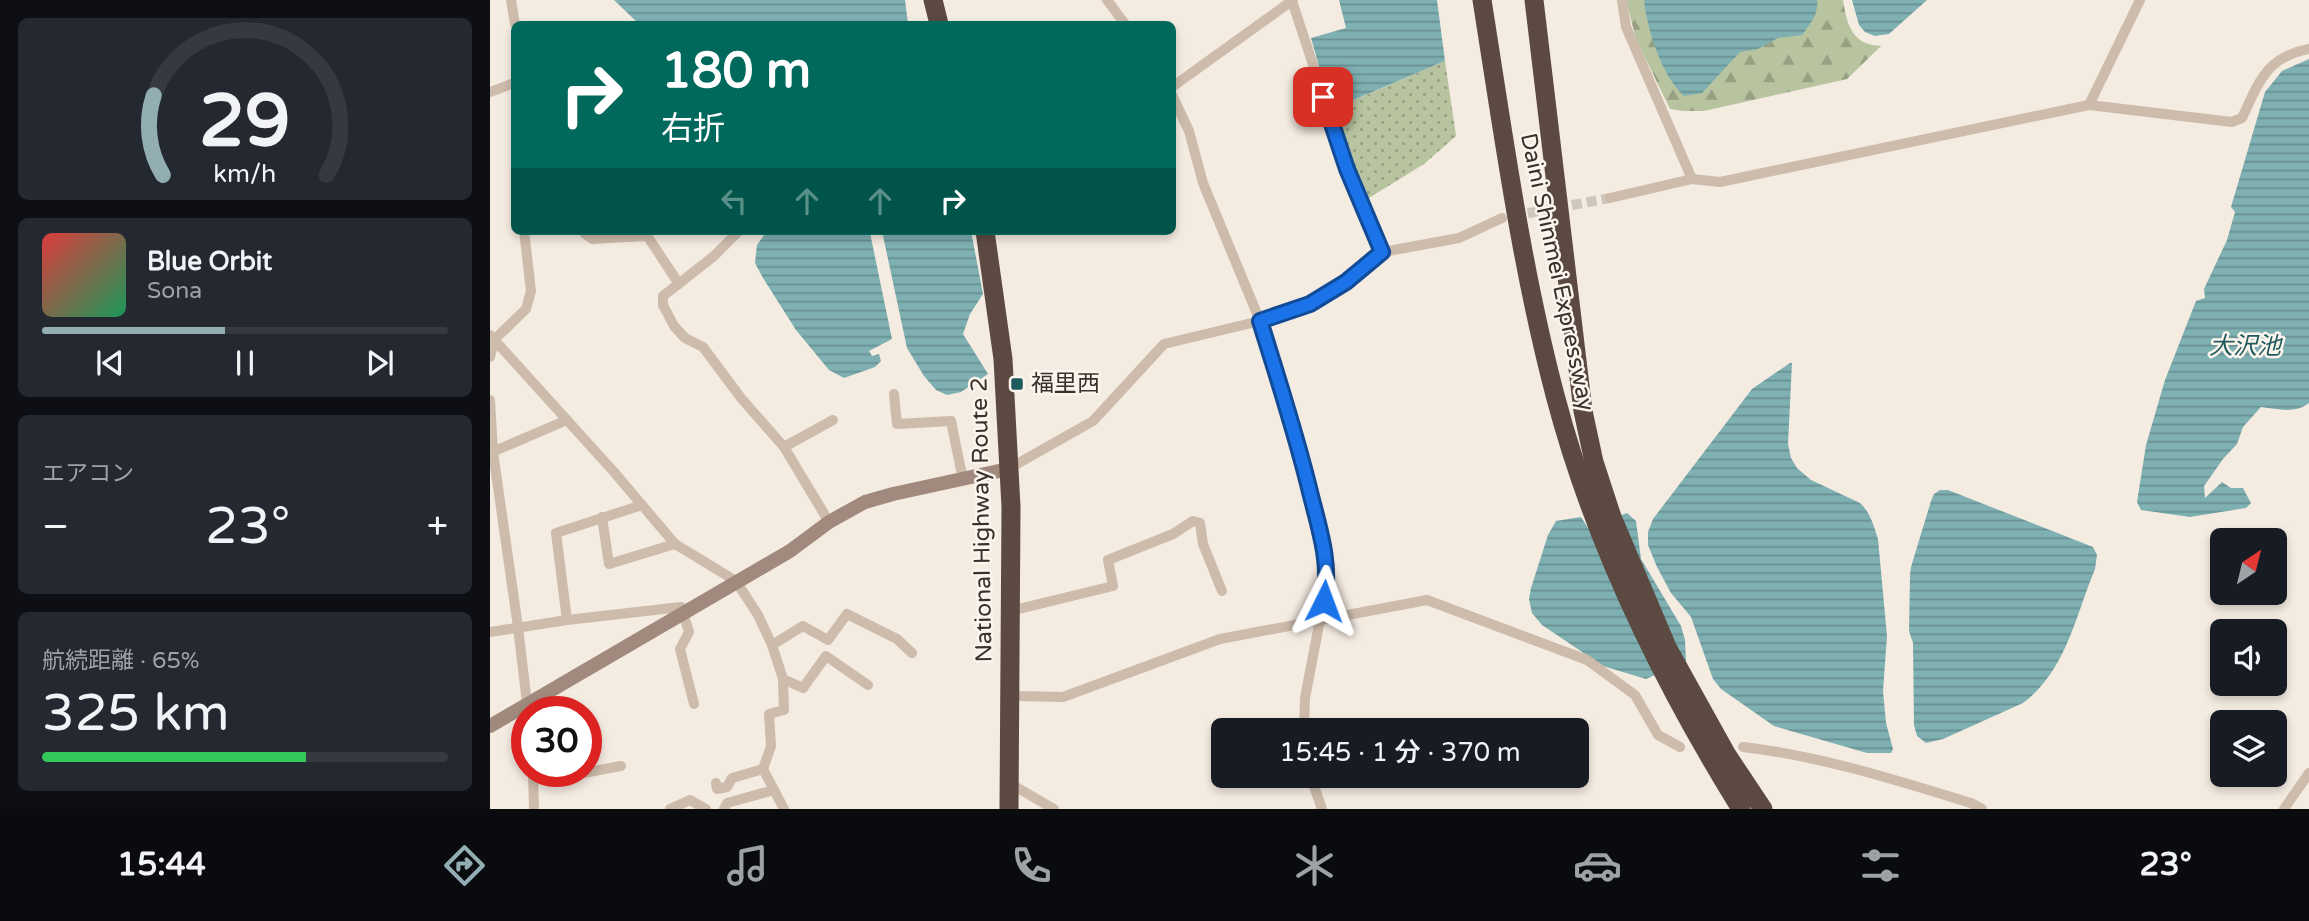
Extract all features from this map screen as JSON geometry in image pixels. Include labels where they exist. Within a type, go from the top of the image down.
[{"type":"highway","points":[[933,0],[938,21]]},
{"type":"highway","name":"Daini Shinmei Expressway","points":[[1482,0],[1503,138],[1555,396],[1604,519],[1671,673],[1708,755],[1741,809]]},
{"type":"highway","name":"Daini Shinmei Expressway","points":[[1534,0],[1583,411],[1604,519]]},
{"type":"highway","name":"National Highway Route 2","points":[[986,235],[1003,359],[1011,507],[1009,809]]},
{"type":"highway","name":"Daini Shinmei Expressway","points":[[1671,673],[1763,809]]},
{"type":"street","points":[[511,0],[514,21]]},
{"type":"street","points":[[1107,0],[1123,21]]},
{"type":"street","points":[[1176,84],[1292,0],[1347,169],[1382,252]]},
{"type":"street","points":[[1622,0],[1626,27],[1692,179]]},
{"type":"street","points":[[2089,105],[2140,0]]},
{"type":"street","points":[[1611,198],[1692,179],[1720,182],[2089,105],[2232,122],[2242,118],[2262,74],[2291,52],[2309,49]]},
{"type":"street","points":[[490,92],[511,84]]},
{"type":"street","points":[[1176,103],[1189,131],[1202,183],[1260,321],[1301,457],[1325,551],[1327,583],[1305,698],[1304,718]]},
{"type":"street","points":[[549,696],[736,581],[790,551],[829,522],[865,502],[1008,469],[1093,421],[1164,344],[1260,321],[1310,304],[1346,282],[1382,252],[1459,238],[1502,218]]},
{"type":"street","points":[[490,357],[492,337],[526,309],[531,291],[524,235]]},
{"type":"street","points":[[586,235],[592,239],[634,235]]},
{"type":"street","points":[[646,235],[679,284]]},
{"type":"street","points":[[735,235],[714,256],[663,296],[663,305],[674,327],[684,338],[703,347],[741,398],[784,447],[829,522]]},
{"type":"street","points":[[492,337],[675,544],[736,581],[758,615],[783,679],[784,710],[769,714],[771,746],[764,769],[783,809]]},
{"type":"street","points":[[894,394],[891,425],[951,421],[963,480]]},
{"type":"street","points":[[490,400],[492,452],[526,696]]},
{"type":"street","points":[[492,452],[567,420]]},
{"type":"street","points":[[784,447],[833,420]]},
{"type":"street","points":[[567,620],[556,534],[642,505]]},
{"type":"street","points":[[602,517],[609,564],[675,544]]},
{"type":"street","points":[[1010,611],[1113,586],[1108,560],[1173,534],[1193,520],[1200,523],[1203,544],[1222,591]]},
{"type":"street","points":[[1010,696],[1063,697],[1220,639],[1427,600],[1587,660],[1635,695],[1658,735],[1681,747]]},
{"type":"street","points":[[490,632],[681,607],[689,632],[680,649],[694,704]]},
{"type":"street","points":[[772,646],[803,626],[828,640],[847,614],[897,639],[912,653]]},
{"type":"street","points":[[783,679],[803,688],[826,656],[868,685]]},
{"type":"street","points":[[490,726],[511,717]]},
{"type":"street","points":[[1743,747],[1779,751],[1830,762],[1971,803],[1982,809]]},
{"type":"street","points":[[602,770],[621,766]]},
{"type":"street","points":[[716,783],[718,789],[727,787],[732,778],[764,769]]},
{"type":"street","points":[[2284,809],[2309,772]]},
{"type":"street","points":[[1009,783],[1054,809]]},
{"type":"street","points":[[533,787],[534,809]]},
{"type":"street","points":[[1315,788],[1322,809]]},
{"type":"street","points":[[724,809],[727,803],[774,790]]},
{"type":"street","points":[[670,809],[690,800],[706,809]]},
{"type":"green space","points":[[1626,0],[1843,0],[1849,25],[1857,38],[1871,45],[1881,46],[1847,79],[1704,111],[1670,109],[1636,39]]},
{"type":"green space","points":[[1445,61],[1456,136],[1424,164],[1364,201],[1330,105],[1334,103],[1336,108]]},
{"type":"water","points":[[614,0],[905,0],[908,21],[636,21]]},
{"type":"water","points":[[1339,0],[1437,0],[1445,61],[1335,108],[1334,104],[1330,105],[1311,38],[1346,28]]},
{"type":"water","points":[[1644,0],[1817,0],[1817,10],[1802,35],[1778,38],[1758,49],[1740,52],[1702,93],[1684,96],[1662,65],[1648,25]]},
{"type":"water","points":[[1852,0],[1927,0],[1889,34],[1875,36],[1865,32],[1859,25]]},
{"type":"water","name":"大沢池","points":[[2309,59],[2309,403],[2292,410],[2261,407],[2243,427],[2237,444],[2204,486],[2205,498],[2222,482],[2231,488],[2243,488],[2251,503],[2246,508],[2190,517],[2141,510],[2137,502],[2146,445],[2165,380],[2196,301],[2205,298],[2204,289],[2227,240],[2235,212],[2231,207],[2265,92],[2282,71]]},
{"type":"water","points":[[764,235],[870,235],[892,339],[869,351],[872,356],[879,354],[881,361],[875,367],[844,378],[829,370],[796,330],[763,278],[755,263],[757,245]]},
{"type":"water","points":[[883,235],[972,235],[983,294],[970,314],[963,334],[988,374],[961,392],[947,395],[936,390],[924,376],[907,348]]},
{"type":"water","points":[[1790,363],[1788,444],[1791,458],[1797,468],[1811,480],[1860,503],[1869,515],[1878,539],[1887,636],[1883,691],[1886,723],[1893,749],[1891,753],[1867,753],[1774,726],[1721,689],[1713,679],[1691,617],[1671,593],[1648,545],[1648,532],[1653,519],[1752,389]]},
{"type":"water","points":[[1940,490],[1948,490],[2093,547],[2097,555],[2095,569],[2068,642],[2050,675],[2038,690],[2023,703],[1943,739],[1926,743],[1917,736],[1914,725],[1913,643],[1909,631],[1910,575],[1931,501],[1934,494]]},
{"type":"water","points":[[1627,513],[1636,521],[1641,559],[1681,626],[1685,640],[1686,661],[1646,679],[1603,666],[1542,625],[1532,613],[1529,599],[1548,535],[1556,521],[1581,517],[1588,528]]},
{"type":"tunnel","points":[[1513,216],[1610,198]]},
{"type":"place","name":"福里西","points":[[1017,384]]},
{"type":"route","points":[[1323,97],[1347,169],[1382,252],[1346,282],[1310,304],[1260,321],[1301,457],[1325,551],[1327,583],[1324,601]]}]
